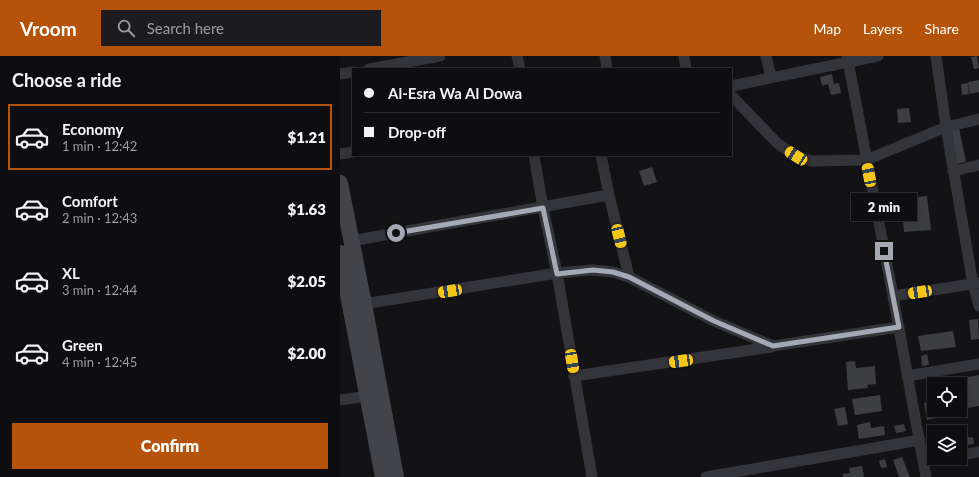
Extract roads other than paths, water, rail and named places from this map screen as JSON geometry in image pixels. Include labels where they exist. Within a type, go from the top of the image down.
[{"type":"street","points":[[374,68],[440,56]]},
{"type":"street","points":[[517,56],[520,68]]},
{"type":"street","points":[[605,56],[607,68]]},
{"type":"street","points":[[684,56],[686,68]]},
{"type":"street","points":[[766,56],[771,77]]},
{"type":"street","points":[[732,86],[848,59],[878,56]]},
{"type":"street","points":[[936,56],[953,171],[976,283],[979,306]]},
{"type":"street","points":[[848,59],[866,160],[894,296],[926,477]]},
{"type":"street","points":[[340,74],[352,72]]},
{"type":"street","points":[[732,96],[776,143],[796,156],[812,161],[866,160],[946,126],[979,119]]},
{"type":"street","points":[[340,154],[352,152]]},
{"type":"street","points":[[534,156],[543,208],[557,274],[592,477]]},
{"type":"street","points":[[601,156],[629,277]]},
{"type":"street","points":[[953,171],[979,165]]},
{"type":"street","points":[[340,183],[351,241],[348,281],[364,304],[396,477]]},
{"type":"street","points":[[351,241],[543,208],[609,195]]},
{"type":"street","points":[[340,253],[348,281],[383,477]]},
{"type":"street","points":[[364,304],[557,274],[593,270],[613,272],[629,277],[714,321],[773,346]]},
{"type":"street","points":[[894,296],[976,283]]},
{"type":"street","points":[[574,376],[899,327]]},
{"type":"street","points":[[907,376],[979,364]]},
{"type":"street","points":[[340,400],[368,396]]},
{"type":"street","points":[[706,477],[920,440]]},
{"type":"street","points":[[967,454],[979,452]]},
{"type":"street","points":[[923,461],[927,460]]}]
